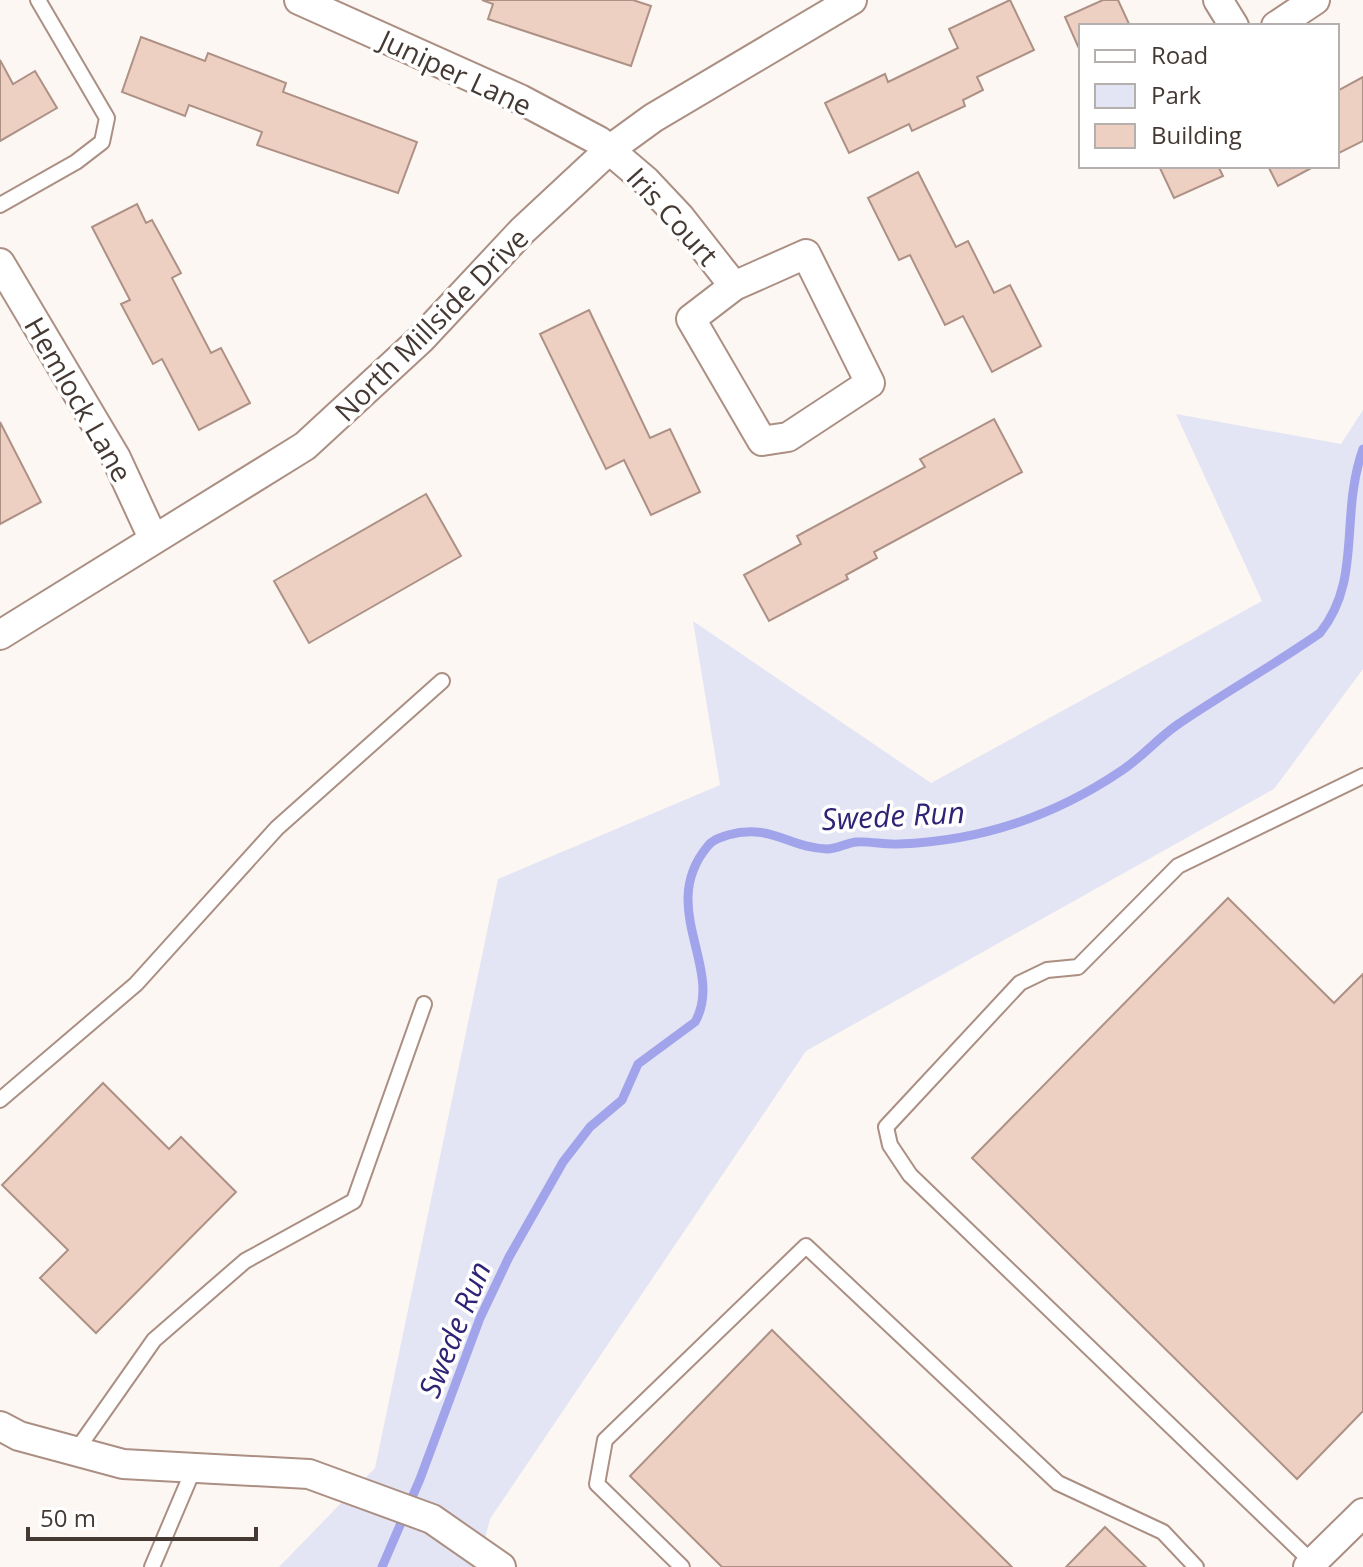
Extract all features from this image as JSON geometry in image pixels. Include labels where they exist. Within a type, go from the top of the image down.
[{"type":"street","name":"Juniper Lane","points":[[299,0],[520,99],[609,150]]},
{"type":"street","name":"North Millside Drive","points":[[0,635],[153,538],[218,501],[330,427],[421,339],[522,231],[609,150],[653,118],[852,0]]},
{"type":"street","points":[[1218,0],[1233,24]]},
{"type":"street","points":[[1279,24],[1315,0]]},
{"type":"street","name":"Iris Court","points":[[609,150],[646,181],[679,216],[734,286]]},
{"type":"street","points":[[806,254],[870,383],[788,437],[762,441],[691,319],[734,286],[806,254]]},
{"type":"street","name":"Hemlock Lane","points":[[0,263],[116,458],[153,538]]},
{"type":"street","points":[[0,1426],[19,1436],[123,1464],[309,1474],[432,1519],[501,1567]]},
{"type":"street","points":[[1310,1565],[1363,1513]]},
{"type":"lane","points":[[0,205],[76,162],[102,142],[105,130],[107,118],[38,0]]},
{"type":"lane","points":[[0,1100],[136,984],[277,828],[442,681]]},
{"type":"lane","points":[[1310,1565],[910,1175],[890,1145],[886,1127],[1020,983],[1047,970],[1078,967],[1178,866],[1363,776]]},
{"type":"lane","points":[[76,1451],[154,1340],[245,1261],[354,1201],[424,1004]]},
{"type":"lane","points":[[682,1567],[597,1484],[605,1440],[806,1246],[1058,1483],[1163,1532],[1196,1567]]},
{"type":"lane","points":[[152,1567],[194,1468]]},
{"type":"green space","points":[[1363,410],[1363,669],[1274,789],[806,1051],[490,1519],[478,1567],[279,1567],[375,1468],[498,879],[720,785],[693,621],[931,783],[1262,601],[1176,414],[1341,444]]},
{"type":"building","points":[[482,0],[633,0],[651,6],[631,66],[488,19],[493,4]]},
{"type":"building","points":[[1010,0],[1034,50],[977,77],[983,90],[963,100],[965,106],[912,131],[909,124],[849,153],[825,103],[885,74],[888,82],[958,48],[949,29]]},
{"type":"building","points":[[1103,0],[1118,0],[1129,24],[1079,24],[1079,48],[1065,17]]},
{"type":"building","points":[[141,37],[205,61],[208,53],[286,83],[283,92],[417,142],[398,193],[257,145],[262,132],[189,105],[185,116],[122,92]]},
{"type":"building","points":[[0,60],[13,84],[35,71],[57,108],[0,141]]},
{"type":"building","points":[[1363,77],[1363,141],[1339,153],[1339,90]]},
{"type":"building","points":[[1160,168],[1219,168],[1223,176],[1174,198]]},
{"type":"building","points":[[1269,168],[1311,168],[1278,186]]},
{"type":"building","points":[[918,172],[956,247],[968,241],[994,293],[1010,285],[1041,346],[992,372],[963,316],[945,325],[910,255],[899,260],[868,198]]},
{"type":"building","points":[[137,204],[146,223],[152,220],[181,273],[172,278],[211,353],[221,348],[250,403],[199,430],[162,359],[153,364],[121,304],[130,300],[92,227]]},
{"type":"building","points":[[589,310],[650,438],[670,429],[700,492],[651,515],[624,460],[606,469],[540,334]]},
{"type":"building","points":[[994,419],[1022,472],[874,552],[877,558],[846,575],[848,579],[769,621],[744,575],[801,544],[797,536],[925,467],[920,459]]},
{"type":"building","points":[[0,422],[41,502],[0,524]]},
{"type":"building","points":[[426,494],[461,556],[309,643],[274,581]]},
{"type":"building","points":[[1228,898],[1334,1003],[1363,974],[1363,1411],[1297,1479],[972,1158]]},
{"type":"building","points":[[103,1083],[169,1149],[181,1137],[236,1192],[96,1333],[40,1278],[68,1250],[2,1185]]},
{"type":"building","points":[[772,1330],[1012,1567],[722,1567],[630,1476]]},
{"type":"building","points":[[1105,1527],[1146,1567],[1066,1567]]},
{"type":"waterway","name":"Swede Run","points":[[382,1567],[420,1479],[480,1318],[509,1257],[563,1162],[590,1127],[622,1100],[638,1064],[695,1022],[702,1002],[702,981],[689,915],[688,893],[693,870],[709,845],[722,837],[743,832],[768,834],[827,849],[856,842],[899,844],[958,838],[1042,814],[1095,787],[1128,766],[1177,725],[1320,633],[1341,591],[1352,499],[1363,449]]}]
